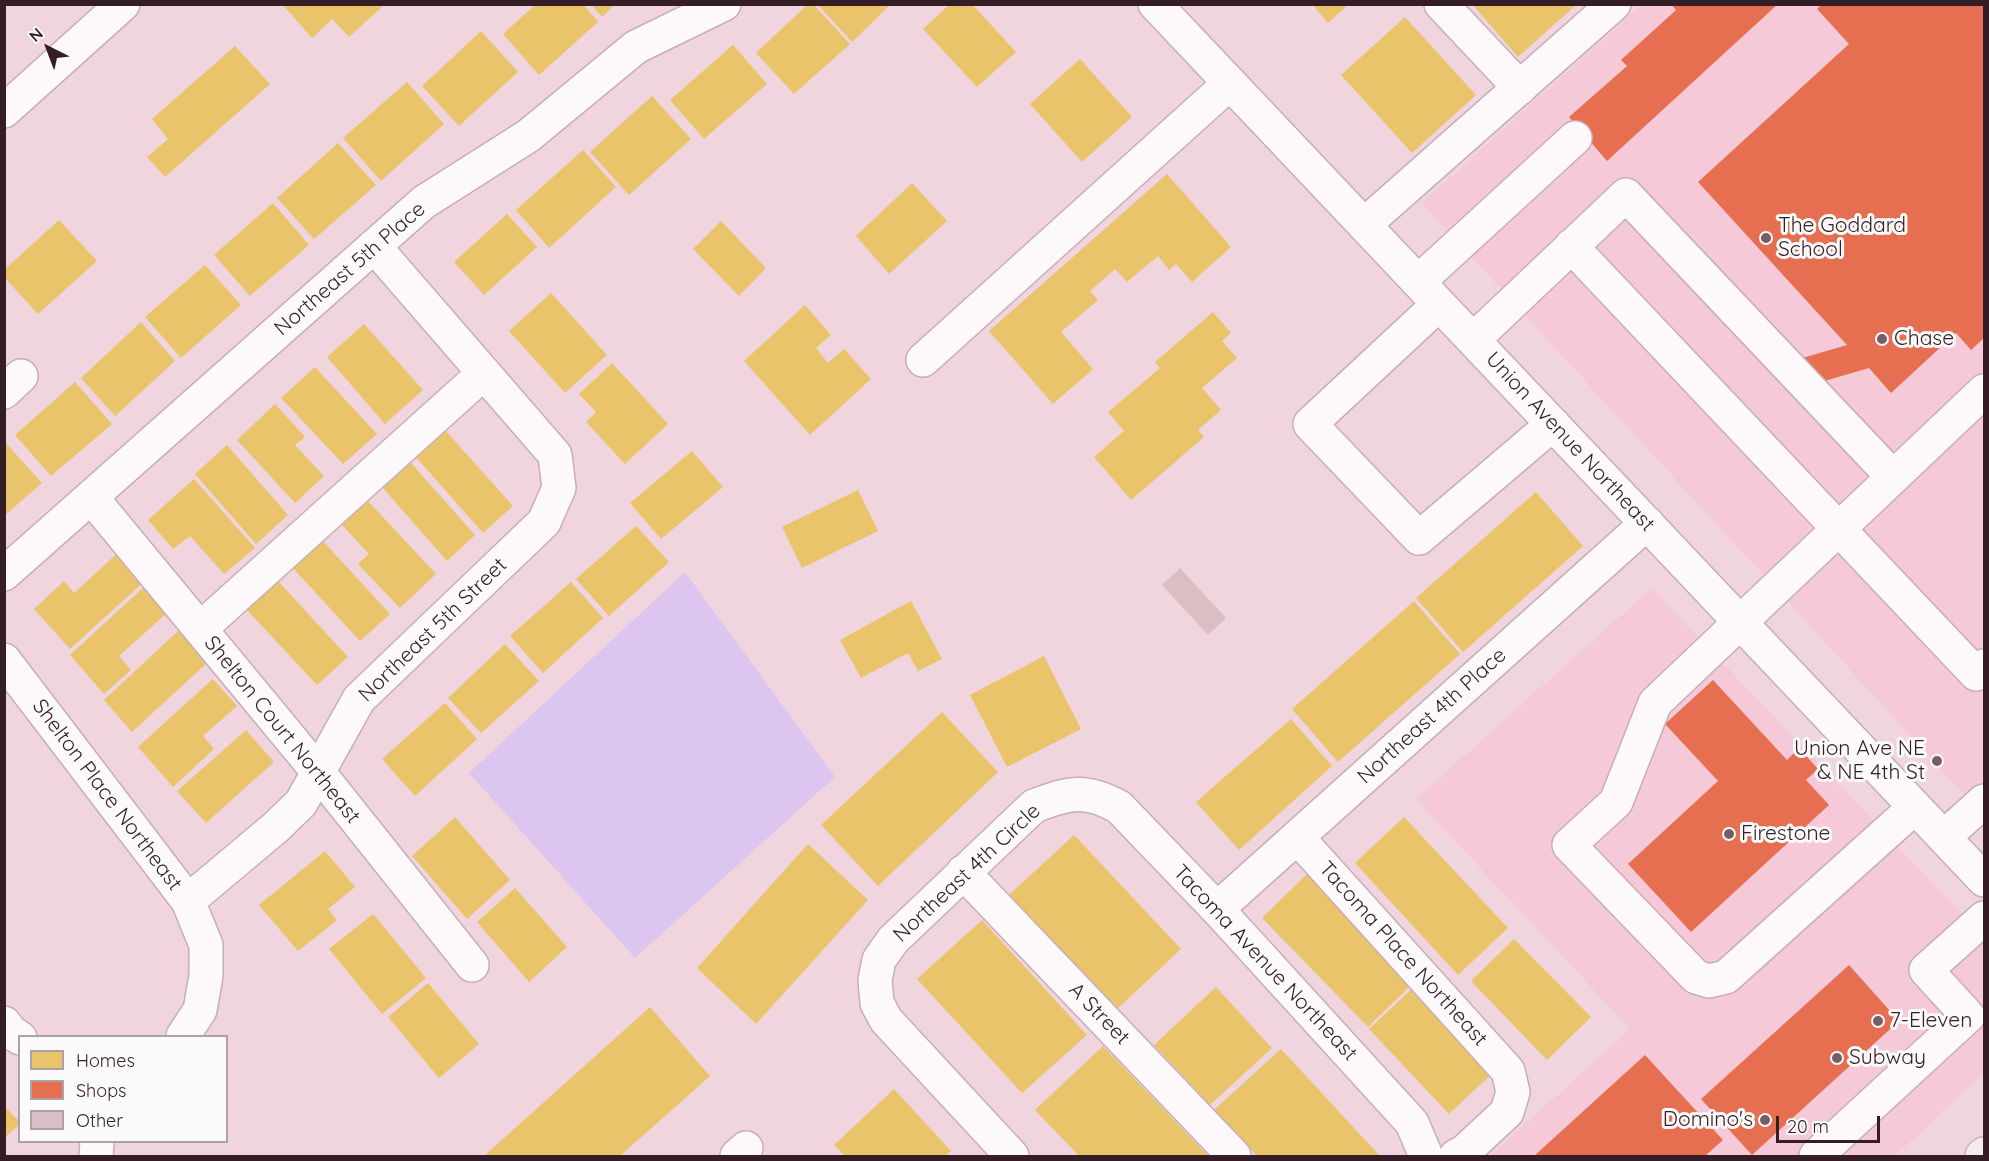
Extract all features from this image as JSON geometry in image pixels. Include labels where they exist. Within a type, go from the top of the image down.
[{"type":"street","points":[[4,111],[123,4]]},
{"type":"street","name":"Northeast 5th Place","points":[[4,574],[424,202],[528,136],[636,47],[724,4]]},
{"type":"street","name":"Union Avenue Northeast","points":[[1155,4],[1984,880]]},
{"type":"street","points":[[1441,4],[1520,88]]},
{"type":"street","points":[[1364,225],[1614,4]]},
{"type":"street","points":[[922,360],[1230,83]]},
{"type":"street","points":[[1553,424],[1419,538],[1310,424],[1575,138]]},
{"type":"street","points":[[1473,340],[1626,195],[1893,477]]},
{"type":"street","points":[[200,629],[484,373],[374,246]]},
{"type":"street","points":[[1571,246],[1976,674],[1984,666]]},
{"type":"street","name":"Northeast 5th Street","points":[[188,901],[275,828],[301,803],[358,699],[544,522],[559,488],[555,455],[484,373]]},
{"type":"street","points":[[1915,807],[1726,977],[1709,981],[1696,978],[1569,844],[1616,802],[1655,703],[1984,391]]},
{"type":"street","name":"Shelton Court Northeast","points":[[91,497],[319,773],[472,965]]},
{"type":"street","name":"Northeast 4th Place","points":[[1217,909],[1647,523]]},
{"type":"street","name":"Shelton Place Northeast","points":[[4,660],[188,901]]},
{"type":"street","name":"Northeast 4th Circle","points":[[1012,1156],[886,1020],[877,1003],[875,980],[879,960],[892,940],[1034,806],[1062,795],[1083,794]]},
{"type":"street","name":"Tacoma Avenue Northeast","points":[[1083,794],[1102,798],[1119,807],[1217,909],[1412,1123],[1426,1156]]},
{"type":"street","points":[[1944,837],[1984,801]]},
{"type":"street","name":"Tacoma Place Northeast","points":[[1297,837],[1508,1071],[1513,1092],[1507,1112],[1464,1152],[1456,1156]]},
{"type":"street","name":"A Street","points":[[963,872],[1234,1156]]},
{"type":"street","points":[[184,1035],[200,1010],[206,976],[206,945],[188,901]]},
{"type":"street","points":[[1816,1156],[1968,1016],[1926,970],[1984,918]]},
{"type":"street","points":[[4,1023],[18,1037]]},
{"type":"shaded area","points":[[1641,5],[1984,5],[1984,816],[1422,203]]},
{"type":"shaded area","points":[[685,572],[835,777],[635,958],[469,773]]},
{"type":"shaded area","points":[[1653,589],[1984,937],[1984,1073],[1895,1156],[1490,1156],[1630,1029],[1416,799]]},
{"type":"building: Homes","points":[[282,4],[385,4],[349,37],[332,19],[312,38]]},
{"type":"building: Homes","points":[[536,4],[583,4],[598,22],[539,75],[503,34]]},
{"type":"building: Homes","points":[[591,4],[615,4],[602,17]]},
{"type":"building: Homes","points":[[808,4],[813,4],[850,44],[794,94],[756,53]]},
{"type":"building: Homes","points":[[820,4],[891,4],[852,42],[819,6]]},
{"type":"building: Homes","points":[[950,4],[972,4],[1016,52],[977,87],[923,29]]},
{"type":"building: Homes","points":[[1312,4],[1349,4],[1328,23]]},
{"type":"building: Homes","points":[[1472,4],[1577,4],[1518,57]]},
{"type":"building: Homes","points":[[1405,17],[1476,95],[1412,153],[1341,75]]},
{"type":"building: Homes","points":[[481,31],[518,72],[459,126],[422,86]]},
{"type":"building: Homes","points":[[733,45],[767,84],[704,139],[670,100]]},
{"type":"building: Homes","points":[[235,46],[270,84],[165,177],[147,157],[168,139],[152,119]]},
{"type":"building: Homes","points":[[1080,59],[1132,117],[1082,162],[1030,104]]},
{"type":"building: Homes","points":[[407,82],[444,124],[381,181],[343,138]]},
{"type":"building: Homes","points":[[652,96],[691,139],[629,195],[590,152]]},
{"type":"building: Homes","points":[[338,143],[376,185],[314,239],[277,198]]},
{"type":"building: Homes","points":[[583,150],[616,187],[549,248],[516,210]]},
{"type":"building: Homes","points":[[1167,174],[1231,247],[1192,282],[1176,264],[1169,270],[1158,256],[1127,282],[1115,269],[1090,291],[1098,300],[1061,332],[1093,369],[1053,404],[989,331]]},
{"type":"building: Homes","points":[[912,183],[947,221],[889,274],[856,236]]},
{"type":"building: Homes","points":[[273,203],[309,245],[250,296],[214,255]]},
{"type":"building: Homes","points":[[507,214],[537,247],[484,295],[454,262]]},
{"type":"building: Homes","points":[[59,220],[97,261],[38,314],[4,277],[4,270]]},
{"type":"building: Homes","points":[[721,221],[766,268],[739,296],[693,249]]},
{"type":"building: Homes","points":[[205,265],[241,305],[181,358],[145,317]]},
{"type":"building: Homes","points":[[551,293],[607,355],[565,393],[509,331]]},
{"type":"building: Homes","points":[[805,305],[831,335],[816,348],[828,363],[844,349],[871,379],[810,435],[744,361]]},
{"type":"building: Homes","points":[[1213,312],[1231,333],[1222,341],[1237,358],[1202,388],[1221,410],[1198,430],[1204,437],[1131,500],[1094,457],[1124,431],[1108,412],[1160,368],[1155,362]]},
{"type":"building: Homes","points":[[141,322],[175,361],[115,416],[81,378]]},
{"type":"building: Homes","points":[[364,324],[423,390],[385,424],[327,357]]},
{"type":"building: Homes","points":[[612,363],[668,424],[625,464],[586,422],[596,412],[579,394]]},
{"type":"building: Homes","points":[[315,367],[377,434],[343,464],[281,398]]},
{"type":"building: Homes","points":[[75,382],[112,424],[51,476],[15,435]]},
{"type":"building: Homes","points":[[275,404],[305,437],[295,445],[324,476],[295,503],[237,440]]},
{"type":"building: Homes","points":[[444,429],[513,506],[483,533],[415,456]]},
{"type":"building: Homes","points":[[4,441],[42,483],[4,516]]},
{"type":"building: Homes","points":[[227,445],[288,515],[256,544],[195,474]]},
{"type":"building: Homes","points":[[692,451],[723,487],[661,539],[630,503]]},
{"type":"building: Homes","points":[[411,463],[475,535],[447,561],[383,488]]},
{"type":"building: Homes","points":[[194,479],[255,548],[224,574],[190,536],[173,549],[148,520]]},
{"type":"building: Homes","points":[[858,490],[878,531],[802,568],[782,527]]},
{"type":"building: Homes","points":[[1536,492],[1583,546],[1463,652],[1416,598]]},
{"type":"building: Homes","points":[[367,500],[436,574],[400,608],[358,564],[369,554],[341,524]]},
{"type":"building: Homes","points":[[636,526],[669,562],[609,616],[576,579]]},
{"type":"building: Homes","points":[[322,540],[390,614],[360,641],[292,567]]},
{"type":"building: Homes","points":[[122,549],[148,578],[70,649],[34,609],[64,581],[74,593]]},
{"type":"building: Homes","points":[[277,580],[348,657],[317,685],[246,609]]},
{"type":"building: Homes","points":[[571,582],[603,618],[543,673],[510,636]]},
{"type":"building: Homes","points":[[144,587],[167,613],[119,656],[131,670],[104,694],[70,655]]},
{"type":"building: Homes","points":[[911,601],[942,659],[918,671],[908,653],[861,678],[840,640]]},
{"type":"building: Homes","points":[[1414,601],[1460,654],[1338,762],[1292,709]]},
{"type":"building: Homes","points":[[178,631],[207,663],[132,732],[104,700]]},
{"type":"building: Homes","points":[[505,644],[539,681],[481,733],[448,698]]},
{"type":"building: Homes","points":[[1044,656],[1081,729],[1007,767],[970,695]]},
{"type":"building: Homes","points":[[213,679],[237,706],[203,736],[214,749],[173,787],[138,747]]},
{"type":"building: Homes","points":[[445,703],[477,739],[415,796],[382,759]]},
{"type":"building: Homes","points":[[942,712],[998,772],[878,886],[821,825]]},
{"type":"building: Homes","points":[[1291,719],[1332,766],[1239,850],[1196,802]]},
{"type":"building: Homes","points":[[246,730],[274,762],[206,823],[177,791]]},
{"type":"building: Homes","points":[[455,817],[510,880],[467,919],[412,856]]},
{"type":"building: Homes","points":[[1404,817],[1508,928],[1458,975],[1355,863]]},
{"type":"building: Homes","points":[[1074,835],[1181,949],[1116,1010],[1009,895]]},
{"type":"building: Homes","points":[[808,844],[868,900],[756,1024],[697,968]]},
{"type":"building: Homes","points":[[325,851],[355,887],[328,909],[337,920],[298,951],[259,905]]},
{"type":"building: Homes","points":[[1308,873],[1414,982],[1368,1027],[1262,918]]},
{"type":"building: Homes","points":[[515,888],[567,947],[529,982],[477,922]]},
{"type":"building: Homes","points":[[373,914],[426,978],[382,1014],[329,949]]},
{"type":"building: Homes","points":[[982,920],[1087,1035],[1022,1093],[917,979]]},
{"type":"building: Homes","points":[[1514,939],[1591,1017],[1547,1060],[1471,981]]},
{"type":"building: Homes","points":[[428,983],[479,1044],[439,1078],[388,1017]]},
{"type":"building: Homes","points":[[1416,985],[1496,1070],[1449,1114],[1369,1029]]},
{"type":"building: Homes","points":[[1216,987],[1272,1048],[1210,1105],[1154,1045]]},
{"type":"building: Homes","points":[[650,1007],[710,1076],[620,1156],[484,1156]]},
{"type":"building: Homes","points":[[1103,1046],[1208,1156],[1079,1156],[1035,1110]]},
{"type":"building: Homes","points":[[1281,1049],[1380,1156],[1257,1156],[1214,1110]]},
{"type":"building: Homes","points":[[894,1089],[951,1151],[946,1156],[845,1156],[834,1145]]},
{"type":"building: Homes","points":[[4,1106],[18,1120],[18,1126],[4,1138]]},
{"type":"building: Shops","points":[[1671,4],[1778,4],[1607,161],[1569,117],[1627,66],[1621,60],[1676,10]]},
{"type":"building: Shops","points":[[1822,4],[1984,4],[1984,338],[1971,350],[1956,333],[1891,393],[1869,368],[1821,382],[1799,359],[1847,345],[1698,182],[1849,44],[1817,9]]},
{"type":"building: Shops","name":"Firestone","points":[[1713,680],[1787,760],[1799,748],[1818,769],[1806,780],[1829,805],[1691,932],[1628,864],[1718,781],[1665,724]]},
{"type":"building: Shops","points":[[1849,965],[1899,1021],[1752,1155],[1701,1099]]},
{"type":"building: Shops","points":[[1645,1055],[1723,1140],[1705,1156],[1534,1156]]},
{"type":"building: Other","points":[[1180,568],[1226,618],[1208,635],[1162,585]]},
{"type":"place","name":"The Goddard School","points":[[1766,238]]},
{"type":"place","name":"Chase","points":[[1882,339]]},
{"type":"place","name":"Union Ave NE & NE 4th St","points":[[1937,761]]},
{"type":"place","name":"Firestone","points":[[1729,834]]},
{"type":"place","name":"7-Eleven","points":[[1878,1021]]},
{"type":"place","name":"Subway","points":[[1837,1058]]},
{"type":"place","name":"Domino's","points":[[1765,1120]]}]
